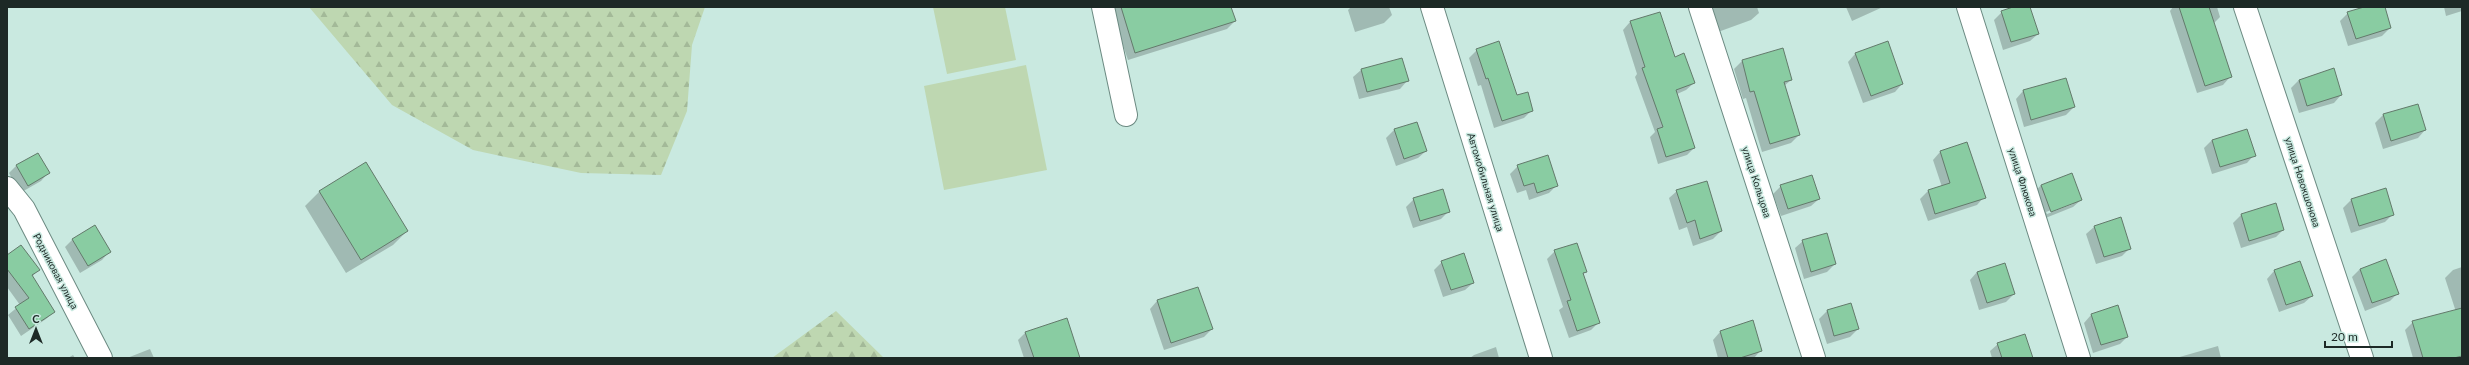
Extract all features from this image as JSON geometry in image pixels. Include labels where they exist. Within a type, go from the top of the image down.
[{"type":"street","points":[[1103,7],[1126,115]]},
{"type":"street","name":"Автомобильная улица","points":[[1432,7],[1541,358]]},
{"type":"street","name":"улица Кольцова","points":[[1700,7],[1814,358]]},
{"type":"street","name":"улица Флюкова","points":[[1968,7],[2079,358]]},
{"type":"street","name":"улица Новокшонова","points":[[2245,7],[2362,358]]},
{"type":"street","name":"Родниковая улица","points":[[7,188],[24,209],[101,358]]},
{"type":"green space","points":[[309,7],[705,7],[692,45],[687,111],[661,175],[581,173],[473,150],[392,105]]},
{"type":"green space","points":[[933,7],[1005,7],[1016,60],[947,74]]},
{"type":"green space","points":[[1026,65],[1047,170],[944,190],[924,86]]},
{"type":"green space","points":[[836,311],[884,358],[772,358]]},
{"type":"building","points":[[1121,7],[1231,7],[1236,21],[1135,53]]},
{"type":"building","points":[[2013,7],[2030,7],[2039,34],[2011,42],[2001,11]]},
{"type":"building","points":[[2179,7],[2209,7],[2232,77],[2205,86]]},
{"type":"building","points":[[2364,7],[2385,7],[2391,28],[2356,39],[2347,12]]},
{"type":"building","points":[[1660,12],[1675,57],[1684,53],[1695,83],[1676,90],[1695,148],[1666,157],[1657,129],[1663,127],[1642,68],[1645,67],[1630,21]]},
{"type":"building","points":[[1499,41],[1517,95],[1528,92],[1533,111],[1502,121],[1488,78],[1486,79],[1476,49]]},
{"type":"building","points":[[1888,41],[1903,84],[1871,96],[1855,53]]},
{"type":"building","points":[[1783,48],[1792,80],[1784,82],[1800,135],[1770,144],[1754,91],[1750,92],[1742,60]]},
{"type":"building","points":[[1402,58],[1409,81],[1367,92],[1361,69]]},
{"type":"building","points":[[2334,68],[2342,95],[2307,106],[2299,80]]},
{"type":"building","points":[[2066,78],[2075,107],[2031,120],[2023,90]]},
{"type":"building","points":[[2418,104],[2426,130],[2391,141],[2383,114]]},
{"type":"building","points":[[1417,122],[1427,151],[1404,159],[1394,129]]},
{"type":"building","points":[[2247,129],[2256,156],[2220,167],[2212,140]]},
{"type":"building","points":[[1967,142],[1986,198],[1935,214],[1928,190],[1950,183],[1940,151]]},
{"type":"building","points":[[38,153],[50,173],[28,186],[16,165]]},
{"type":"building","points":[[1548,155],[1558,186],[1537,193],[1534,183],[1524,186],[1517,165]]},
{"type":"building","points":[[366,162],[408,231],[361,260],[319,191]]},
{"type":"building","points":[[2072,173],[2082,200],[2051,212],[2041,185]]},
{"type":"building","points":[[1812,175],[1820,199],[1788,209],[1780,185]]},
{"type":"building","points":[[1707,181],[1722,231],[1700,239],[1695,220],[1687,223],[1676,190]]},
{"type":"building","points":[[2386,188],[2394,215],[2359,226],[2351,199]]},
{"type":"building","points":[[1443,189],[1450,212],[1420,221],[1413,198]]},
{"type":"building","points":[[2276,203],[2284,230],[2249,241],[2241,214]]},
{"type":"building","points":[[2121,217],[2131,249],[2104,257],[2094,226]]},
{"type":"building","points":[[95,225],[111,252],[88,266],[72,239]]},
{"type":"building","points":[[1827,233],[1836,264],[1811,272],[1802,240]]},
{"type":"building","points":[[1577,243],[1587,272],[1583,273],[1600,323],[1577,331],[1567,301],[1571,300],[1554,250]]},
{"type":"building","points":[[21,245],[40,270],[32,275],[55,312],[29,329],[15,307],[29,298],[7,269],[7,255]]},
{"type":"building","points":[[1464,253],[1474,283],[1451,290],[1441,261]]},
{"type":"building","points":[[2386,259],[2399,294],[2372,303],[2360,269]]},
{"type":"building","points":[[2300,261],[2313,296],[2286,305],[2274,270]]},
{"type":"building","points":[[2005,263],[2015,294],[1987,303],[1977,272]]},
{"type":"building","points":[[1198,287],[1213,329],[1171,343],[1157,300]]},
{"type":"building","points":[[1851,303],[1859,329],[1834,336],[1827,310]]},
{"type":"building","points":[[2118,305],[2128,337],[2101,345],[2091,314]]},
{"type":"building","points":[[2462,308],[2462,356],[2454,358],[2423,358],[2412,321]]},
{"type":"building","points":[[1067,318],[1080,358],[1034,358],[1025,332]]},
{"type":"building","points":[[1753,320],[1762,351],[1740,358],[1728,358],[1720,331]]},
{"type":"building","points":[[2025,334],[2033,358],[2002,358],[1997,343]]}]
